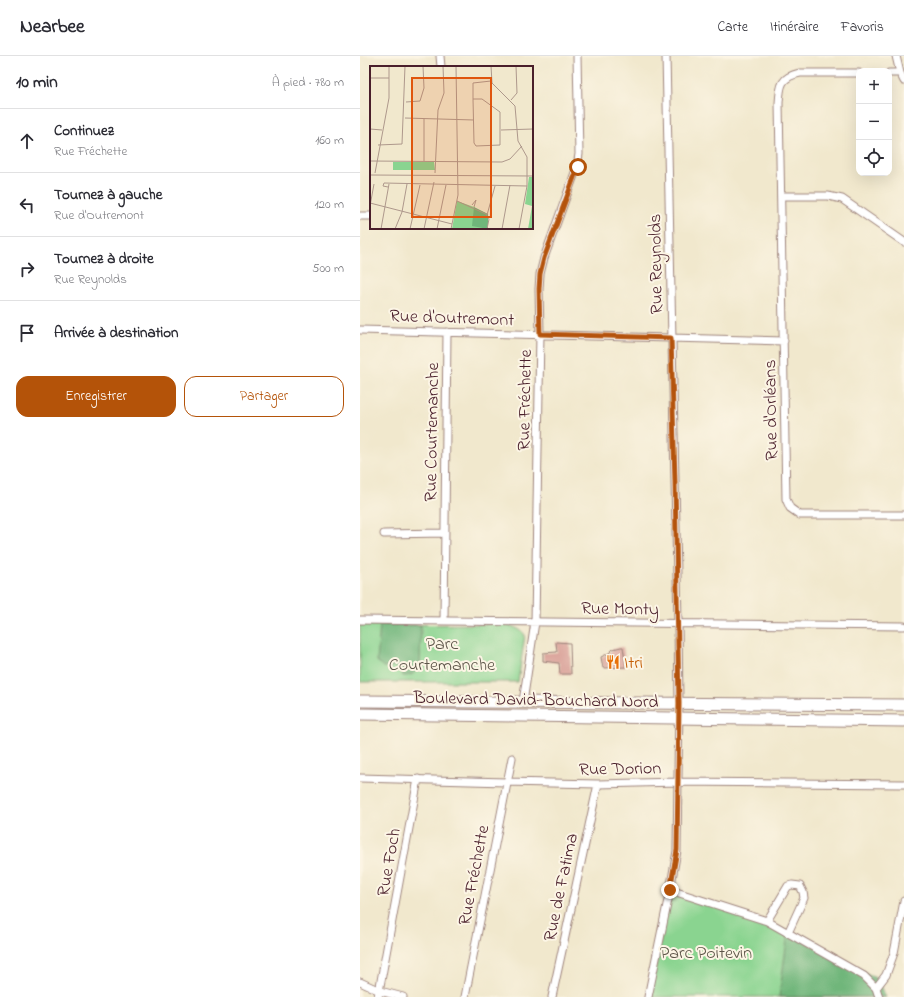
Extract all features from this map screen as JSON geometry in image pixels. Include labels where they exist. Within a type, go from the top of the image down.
[{"type":"highway","name":"Boulevard David-Bouchard Nord","points":[[360,701],[904,705]]},
{"type":"highway","name":"Boulevard David-Bouchard Nord","points":[[360,714],[904,721]]},
{"type":"street","points":[[440,56],[441,66]]},
{"type":"street","name":"Rue Fréchette","points":[[523,702],[535,622],[540,274],[544,258],[578,167],[577,56]]},
{"type":"street","name":"Rue Reynolds","points":[[648,997],[677,850],[679,718],[678,624],[666,56]]},
{"type":"street","points":[[896,56],[900,73],[904,81]]},
{"type":"street","name":"Rue d'Orléans","points":[[856,73],[800,73],[791,75],[785,80],[780,89],[779,103],[786,499],[790,508],[800,515],[904,515]]},
{"type":"street","points":[[892,73],[900,73]]},
{"type":"street","points":[[781,196],[828,196],[842,199],[904,242]]},
{"type":"street","name":"Rue d'Outremont","points":[[360,330],[784,341]]},
{"type":"street","name":"Rue Courtemanche","points":[[444,621],[447,332]]},
{"type":"street","points":[[384,534],[445,533]]},
{"type":"street","name":"Rue Monty","points":[[360,620],[904,626]]},
{"type":"street","name":"Rue Fréchette","points":[[465,997],[506,782],[512,758]]},
{"type":"street","name":"Rue Dorion","points":[[360,778],[598,784],[677,782],[904,784]]},
{"type":"street","name":"Rue Foch","points":[[379,994],[418,779]]},
{"type":"street","name":"Rue de Fatima","points":[[552,997],[598,784]]},
{"type":"street","points":[[767,921],[788,886],[800,886],[804,898],[788,933]]},
{"type":"street","points":[[670,890],[767,921],[864,976],[876,988],[879,997]]},
{"type":"street","points":[[876,988],[886,975],[894,953],[904,901]]},
{"type":"street","points":[[360,982],[379,994],[403,997]]},
{"type":"green space","name":"Parc Courtemanche","points":[[504,624],[518,629],[525,635],[518,682],[360,682],[360,625]]},
{"type":"green space","points":[[380,625],[421,625],[420,666],[413,674],[403,676],[401,666],[383,667],[377,661]]},
{"type":"green space","name":"Parc Poitevin","points":[[670,890],[788,933],[886,997],[650,997]]},
{"type":"green space","points":[[788,933],[878,979],[886,997],[779,997]]},
{"type":"building","points":[[556,642],[570,643],[571,674],[560,674],[559,663],[543,661],[543,653],[557,652]]},
{"type":"building","name":"Itri","points":[[623,647],[626,667],[603,668],[601,657],[613,649]]},
{"type":"place","name":"Itri","points":[[613,662]]},
{"type":"route","points":[[578,167],[544,258],[540,274],[540,334],[671,338],[679,703],[677,850],[670,890]]}]
